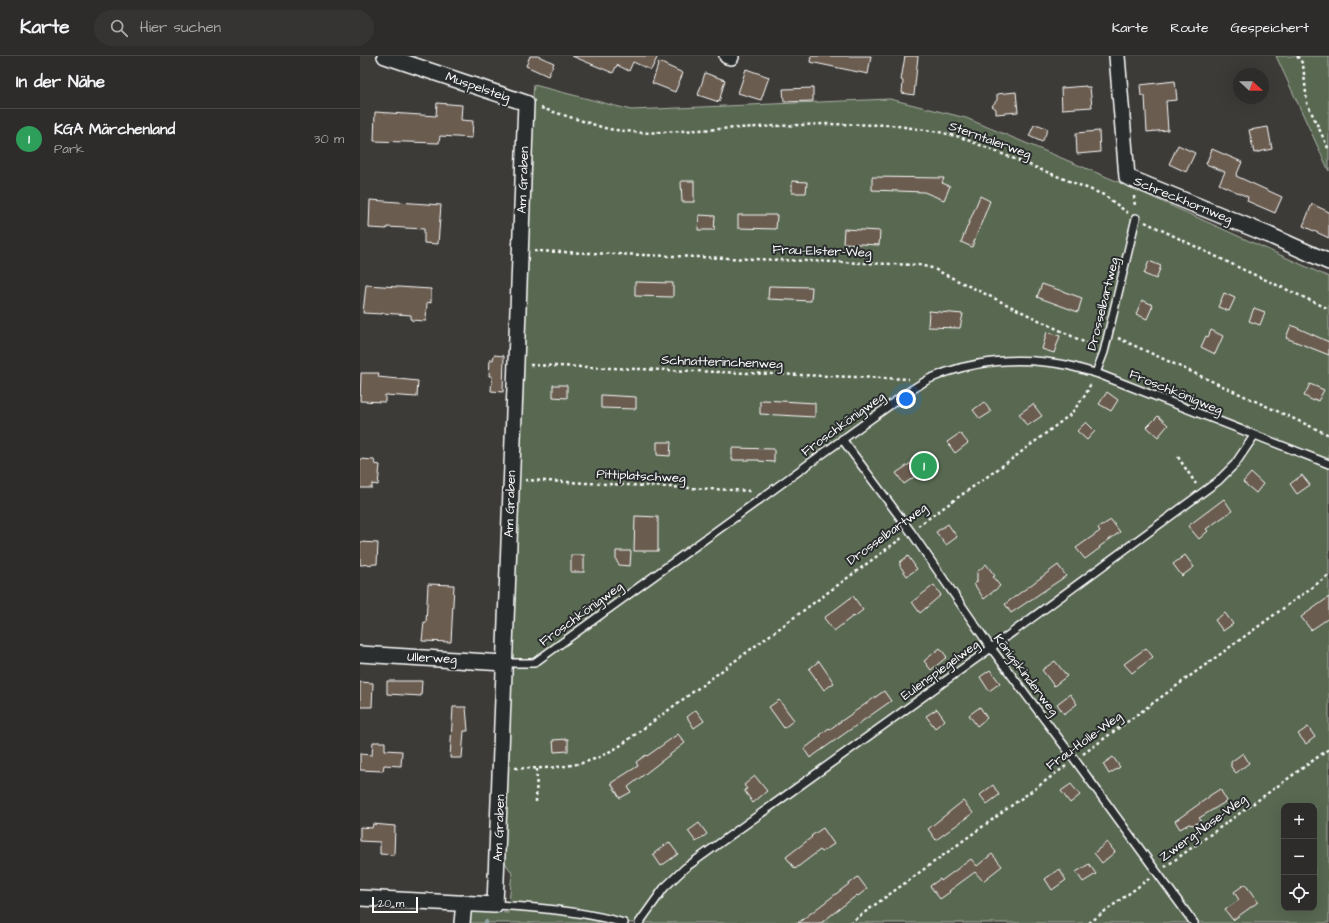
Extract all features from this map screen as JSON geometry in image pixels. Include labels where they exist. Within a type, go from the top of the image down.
[{"type":"street","name":"Muspelsteig","points":[[385,56],[526,103]]},
{"type":"street","name":"Schreckhornweg","points":[[1117,56],[1127,177],[1269,235],[1329,262]]},
{"type":"street","name":"Am Graben","points":[[495,905],[526,103]]},
{"type":"street","name":"Ullerweg","points":[[360,654],[504,662]]},
{"type":"street","points":[[360,898],[495,905]]},
{"type":"street","points":[[462,923],[464,904]]},
{"type":"lane","name":"Drosselbartweg","points":[[1096,373],[1104,352],[1136,218]]},
{"type":"lane","name":"Froschkönigweg","points":[[504,662],[534,663],[908,392],[928,379],[963,367],[1001,361],[1033,361],[1066,365],[1096,373],[1254,436],[1329,464]]},
{"type":"lane","name":"Eulenspiegelweg","points":[[639,923],[664,888],[685,868],[991,648],[1218,481],[1235,464],[1254,436]]},
{"type":"lane","name":"Königskinderweg","points":[[842,439],[911,532],[991,648],[1194,923]]},
{"type":"lane","points":[[495,905],[532,907],[570,912],[624,923]]},
{"type":"path","points":[[1297,56],[1303,64],[1307,103],[1329,150]]},
{"type":"path","name":"Sterntalerweg","points":[[544,109],[608,129],[643,133],[825,124],[891,126],[939,132],[960,138],[1104,195],[1136,218],[1329,309]]},
{"type":"path","name":"Frau-Elster-Weg","points":[[520,250],[919,264],[932,268],[1104,352]]},
{"type":"path","name":"Froschkönigweg","points":[[1108,333],[1329,435]]},
{"type":"path","name":"Schnatterinchenweg","points":[[515,364],[928,379]]},
{"type":"path","name":"Drosselbartweg","points":[[501,768],[537,769],[579,764],[597,758],[617,748],[1016,456],[1071,414],[1086,394],[1096,373]]},
{"type":"path","points":[[1178,457],[1202,493]]},
{"type":"path","name":"Pittiplatschweg","points":[[511,479],[770,492]]},
{"type":"path","name":"Frau-Holle-Weg","points":[[850,923],[1329,575]]},
{"type":"path","name":"Zwerg-Nase-Weg","points":[[1089,923],[1329,749]]},
{"type":"path","points":[[536,802],[537,769]]},
{"type":"green space","points":[[1276,56],[1329,56],[1329,171]]},
{"type":"green space","points":[[534,85],[631,110],[890,99],[966,118],[1114,180],[1329,277],[1329,923],[468,923],[469,910],[508,913],[512,873],[504,861],[531,117]]},
{"type":"building","points":[[530,56],[538,56],[554,63],[548,76],[526,66]]},
{"type":"building","points":[[572,56],[658,56],[651,70],[633,62],[629,71],[617,65],[613,73]]},
{"type":"building","points":[[811,56],[871,56],[868,74],[810,62]]},
{"type":"building","points":[[905,56],[918,56],[914,95],[902,93],[903,81],[901,80]]},
{"type":"building","points":[[659,62],[683,73],[675,92],[652,83]]},
{"type":"building","points":[[746,69],[769,77],[761,100],[738,93]]},
{"type":"building","points":[[705,73],[725,80],[719,102],[698,95]]},
{"type":"building","points":[[1175,81],[1177,100],[1166,101],[1168,130],[1147,132],[1145,96],[1141,96],[1140,85]]},
{"type":"building","points":[[1090,87],[1092,107],[1062,109],[1061,88]]},
{"type":"building","points":[[813,88],[813,101],[784,102],[783,89]]},
{"type":"building","points":[[1016,92],[1018,112],[996,114],[996,109],[992,106],[997,100],[997,94]]},
{"type":"building","points":[[437,103],[462,105],[461,120],[473,121],[472,138],[440,136],[439,143],[374,141],[375,112],[436,116]]},
{"type":"building","points":[[1034,125],[1039,125],[1048,129],[1042,142],[1029,136]]},
{"type":"building","points":[[1268,127],[1272,149],[1254,153],[1249,130]]},
{"type":"building","points":[[1099,131],[1100,152],[1077,154],[1076,133]]},
{"type":"building","points":[[1178,145],[1195,153],[1186,172],[1169,164]]},
{"type":"building","points":[[1212,149],[1242,162],[1236,176],[1282,197],[1275,213],[1247,201],[1248,197],[1219,184],[1225,172],[1206,164]]},
{"type":"building","points":[[872,177],[944,178],[942,183],[950,186],[944,200],[924,192],[872,190]]},
{"type":"building","points":[[681,181],[694,181],[694,202],[682,202]]},
{"type":"building","points":[[792,181],[807,182],[806,193],[792,193]]},
{"type":"building","points":[[980,196],[990,201],[972,247],[961,242]]},
{"type":"building","points":[[370,200],[441,205],[438,244],[424,243],[424,229],[387,227],[387,229],[369,228]]},
{"type":"building","points":[[1312,204],[1329,212],[1329,238],[1303,226]]},
{"type":"building","points":[[699,215],[715,216],[714,230],[698,230]]},
{"type":"building","points":[[738,215],[777,215],[776,229],[738,228]]},
{"type":"building","points":[[844,229],[880,231],[879,245],[843,243]]},
{"type":"building","points":[[1149,261],[1161,266],[1156,279],[1144,274]]},
{"type":"building","points":[[635,282],[673,283],[673,297],[635,296]]},
{"type":"building","points":[[1042,284],[1082,298],[1078,312],[1037,297]]},
{"type":"building","points":[[366,285],[431,289],[431,303],[427,302],[426,321],[411,320],[411,315],[363,313]]},
{"type":"building","points":[[769,286],[812,287],[811,301],[768,299]]},
{"type":"building","points":[[1224,293],[1235,298],[1229,311],[1218,307]]},
{"type":"building","points":[[1142,300],[1153,305],[1147,319],[1136,314]]},
{"type":"building","points":[[1254,308],[1265,312],[1260,325],[1249,321]]},
{"type":"building","points":[[929,311],[963,314],[960,328],[928,327]]},
{"type":"building","points":[[1291,325],[1329,342],[1329,355],[1286,338]]},
{"type":"building","points":[[1211,330],[1223,336],[1215,354],[1201,347],[1206,336],[1208,337]]},
{"type":"building","points":[[1047,332],[1060,336],[1054,353],[1042,349]]},
{"type":"building","points":[[494,355],[504,356],[503,392],[491,391],[492,376],[489,376],[490,360],[493,360]]},
{"type":"building","points":[[361,373],[379,373],[378,377],[418,381],[417,397],[385,395],[385,402],[360,401]]},
{"type":"building","points":[[1310,384],[1324,390],[1318,401],[1315,399],[1314,401],[1304,396]]},
{"type":"building","points":[[553,385],[567,385],[567,398],[553,397]]},
{"type":"building","points":[[1107,392],[1118,400],[1111,411],[1099,404]]},
{"type":"building","points":[[601,395],[636,397],[636,409],[601,408]]},
{"type":"building","points":[[760,401],[815,403],[815,417],[760,414]]},
{"type":"building","points":[[984,402],[991,412],[980,419],[973,410]]},
{"type":"building","points":[[1033,404],[1042,416],[1027,426],[1019,414]]},
{"type":"building","points":[[1158,416],[1168,425],[1158,437],[1147,427]]},
{"type":"building","points":[[1086,422],[1095,431],[1087,440],[1077,431]]},
{"type":"building","points":[[960,433],[968,443],[955,453],[947,442]]},
{"type":"building","points":[[657,442],[671,442],[670,456],[657,455]]},
{"type":"building","points":[[732,448],[774,449],[774,462],[759,460],[732,460]]},
{"type":"building","points":[[923,455],[930,466],[904,484],[896,473]]},
{"type":"building","points":[[360,459],[374,460],[375,464],[380,465],[378,485],[372,484],[372,488],[360,488]]},
{"type":"building","points":[[1251,473],[1263,484],[1256,493],[1243,482]]},
{"type":"building","points":[[1302,475],[1310,485],[1297,494],[1290,484]]},
{"type":"building","points":[[1224,499],[1232,511],[1206,529],[1208,531],[1199,539],[1188,526]]},
{"type":"building","points":[[635,516],[658,517],[658,551],[634,551]]},
{"type":"building","points":[[1111,520],[1120,532],[1085,559],[1076,548],[1100,531],[1098,528]]},
{"type":"building","points":[[948,524],[957,537],[946,545],[936,532]]},
{"type":"building","points":[[360,542],[378,543],[377,564],[360,565]]},
{"type":"building","points":[[616,551],[631,551],[630,566],[619,565],[616,560]]},
{"type":"building","points":[[571,555],[584,555],[584,572],[571,572]]},
{"type":"building","points":[[1185,555],[1194,567],[1182,576],[1173,564]]},
{"type":"building","points":[[908,556],[917,569],[907,576],[900,566],[900,562]]},
{"type":"building","points":[[986,564],[1000,586],[984,599],[974,584],[977,582],[977,572]]},
{"type":"building","points":[[1058,565],[1066,576],[1011,613],[1005,604]]},
{"type":"building","points":[[428,584],[454,585],[451,642],[422,641],[424,622],[426,623]]},
{"type":"building","points":[[934,585],[941,595],[920,613],[912,602]]},
{"type":"building","points":[[853,596],[863,610],[834,631],[824,618]]},
{"type":"building","points":[[1329,597],[1329,618],[1311,630],[1301,617]]},
{"type":"building","points":[[1225,613],[1233,624],[1223,631],[1215,620]]},
{"type":"building","points":[[940,648],[947,657],[931,670],[924,661]]},
{"type":"building","points":[[1146,648],[1153,657],[1132,673],[1124,664]]},
{"type":"building","points":[[819,661],[834,683],[824,690],[809,669]]},
{"type":"building","points":[[1055,661],[1067,676],[1054,686],[1042,670]]},
{"type":"building","points":[[990,670],[1000,683],[989,691],[980,677]]},
{"type":"building","points":[[387,681],[422,681],[421,696],[387,694]]},
{"type":"building","points":[[360,682],[373,683],[372,707],[360,707]]},
{"type":"building","points":[[884,691],[891,701],[810,758],[804,749],[829,728],[830,729]]},
{"type":"building","points":[[1070,694],[1077,704],[1064,714],[1057,704]]},
{"type":"building","points":[[779,700],[794,720],[784,728],[769,707]]},
{"type":"building","points":[[453,707],[466,707],[468,731],[464,731],[462,758],[450,758]]},
{"type":"building","points":[[980,707],[987,718],[977,726],[969,715]]},
{"type":"building","points":[[937,709],[945,720],[935,728],[926,716]]},
{"type":"building","points":[[696,710],[704,721],[694,728],[687,717]]},
{"type":"building","points":[[1308,727],[1315,737],[1306,744],[1298,734]]},
{"type":"building","points":[[678,734],[685,743],[628,787],[631,792],[620,798],[611,783],[638,766],[636,762]]},
{"type":"building","points":[[568,739],[568,751],[554,752],[553,740]]},
{"type":"building","points":[[373,742],[385,742],[385,750],[402,751],[401,766],[384,765],[383,771],[360,770],[360,754],[372,755]]},
{"type":"building","points":[[1243,753],[1249,763],[1236,773],[1231,767],[1231,762]]},
{"type":"building","points":[[1113,757],[1120,767],[1109,774],[1103,764]]},
{"type":"building","points":[[755,776],[767,791],[753,803],[744,790],[747,789],[744,785]]},
{"type":"building","points":[[1071,784],[1080,795],[1070,803],[1061,791]]},
{"type":"building","points":[[993,785],[999,795],[987,804],[980,795]]},
{"type":"building","points":[[1220,789],[1227,801],[1199,818],[1201,820],[1194,825],[1189,824],[1180,829],[1175,821]]},
{"type":"building","points":[[963,801],[973,813],[936,840],[928,829]]},
{"type":"building","points":[[699,823],[707,834],[696,842],[688,831]]},
{"type":"building","points":[[373,824],[395,826],[394,855],[380,854],[380,842],[360,841],[360,827],[372,828]]},
{"type":"building","points":[[823,828],[834,844],[822,852],[820,850],[795,869],[786,857]]},
{"type":"building","points":[[669,842],[678,854],[661,866],[653,854]]},
{"type":"building","points":[[1107,842],[1115,852],[1102,863],[1094,853]]},
{"type":"building","points":[[992,854],[1002,866],[983,881],[975,872],[940,899],[930,886],[940,879],[941,881],[971,859],[977,866]]},
{"type":"building","points":[[1089,864],[1096,874],[1083,882],[1076,872]]},
{"type":"building","points":[[1059,869],[1066,880],[1052,890],[1045,879]]},
{"type":"building","points":[[858,877],[867,889],[858,896],[857,895],[821,923],[798,923]]},
{"type":"building","points":[[1245,884],[1258,902],[1233,920],[1225,910],[1239,900],[1234,892]]},
{"type":"place","name":"KGA Märchenland","points":[[924,466]]}]
